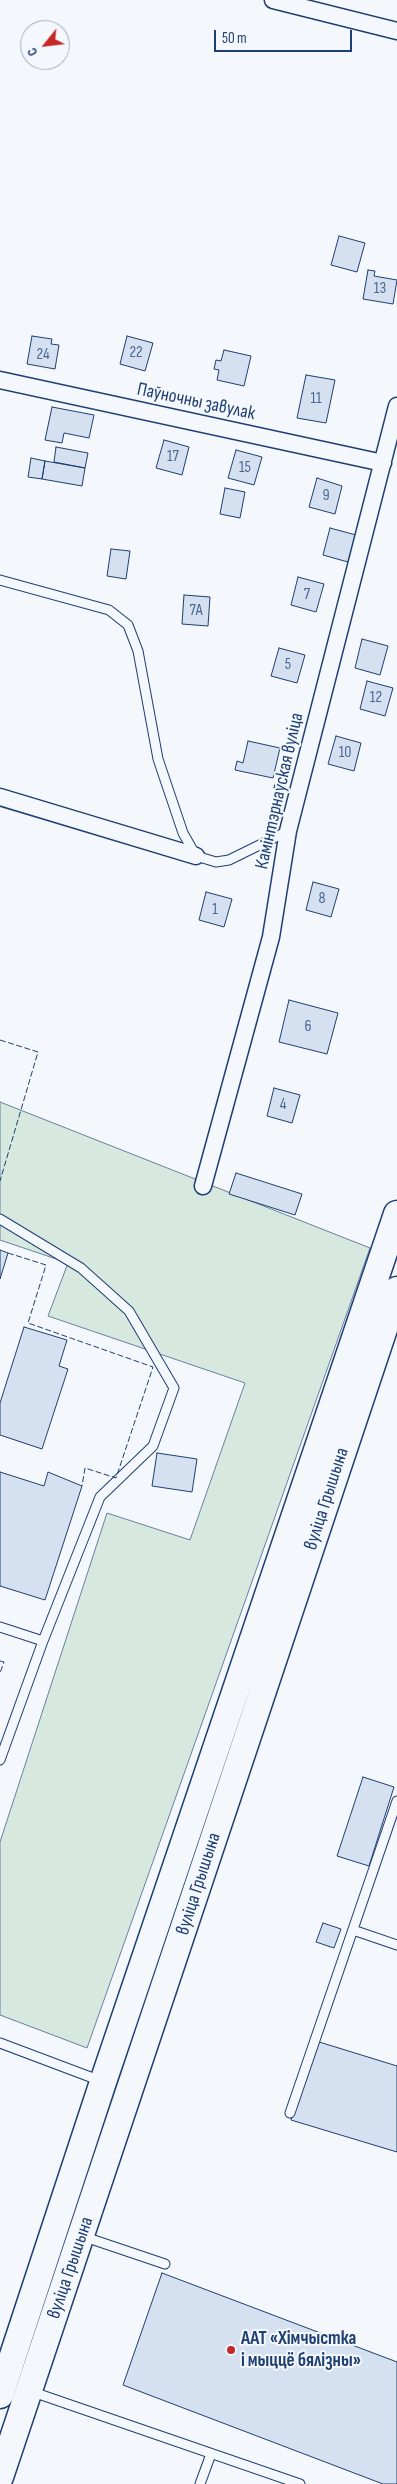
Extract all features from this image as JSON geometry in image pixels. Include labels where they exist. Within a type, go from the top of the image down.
[{"type":"main road","name":"вуліца Грышына","points":[[0,2477],[13,2389],[69,2231],[397,1214]]},
{"type":"main road","name":"вуліца Грышына","points":[[116,2087],[397,1290]]},
{"type":"street","points":[[273,0],[397,31]]},
{"type":"street","name":"Паўночны завулак","points":[[0,380],[383,463]]},
{"type":"street","name":"Камінтэрнаўская вуліца","points":[[203,1186],[271,937],[288,831],[397,406]]},
{"type":"street","points":[[0,797],[196,856]]},
{"type":"lane","points":[[0,580],[109,610],[128,625],[138,651],[158,759],[183,833],[196,856],[216,862],[230,860],[288,831]]},
{"type":"lane","points":[[0,1219],[81,1268],[129,1310],[174,1388],[153,1446],[100,1497],[43,1641],[0,1760]]},
{"type":"lane","points":[[0,1626],[43,1641]]},
{"type":"lane","points":[[290,2113],[397,1801]]},
{"type":"lane","points":[[353,1930],[397,1945]]},
{"type":"lane","points":[[0,2043],[116,2087]]},
{"type":"lane","points":[[69,2231],[165,2264]]},
{"type":"lane","points":[[13,2389],[300,2484]]},
{"type":"lane","points":[[200,2484],[211,2454]]},
{"type":"shaded area","points":[[0,1102],[370,1248],[87,2048],[0,2015],[0,1842],[107,1513],[190,1540],[245,1383],[48,1316],[68,1263],[0,1240]]},
{"type":"building","points":[[339,236],[365,243],[357,272],[331,265]]},
{"type":"building","points":[[368,270],[375,271],[374,276],[397,280],[393,304],[363,299]]},
{"type":"building","points":[[32,336],[52,339],[51,344],[59,345],[55,369],[27,364]]},
{"type":"building","points":[[127,336],[153,343],[145,371],[120,364]]},
{"type":"building","points":[[224,350],[251,356],[244,386],[217,380],[219,370],[214,369],[216,360],[221,361]]},
{"type":"building","points":[[306,375],[335,380],[326,423],[297,418]]},
{"type":"building","points":[[52,407],[94,415],[89,438],[64,433],[62,443],[45,440]]},
{"type":"building","points":[[164,440],[189,447],[182,475],[156,468]]},
{"type":"building","points":[[56,447],[88,453],[85,468],[54,462]]},
{"type":"building","points":[[236,450],[262,457],[254,485],[228,478]]},
{"type":"building","points":[[31,458],[45,461],[42,479],[28,477]]},
{"type":"building","points":[[45,461],[85,468],[82,486],[42,479]]},
{"type":"building","points":[[317,478],[342,486],[335,514],[309,507]]},
{"type":"building","points":[[225,488],[245,492],[240,518],[220,514]]},
{"type":"building","points":[[330,528],[356,535],[348,562],[323,555]]},
{"type":"building","points":[[111,549],[130,551],[126,579],[107,576]]},
{"type":"building","points":[[298,577],[324,584],[316,612],[291,605]]},
{"type":"building","points":[[184,595],[210,597],[208,626],[182,624]]},
{"type":"building","points":[[362,639],[388,646],[380,675],[355,668]]},
{"type":"building","points":[[279,648],[305,655],[297,683],[271,676]]},
{"type":"building","points":[[367,681],[393,688],[385,716],[360,709]]},
{"type":"building","points":[[336,736],[361,743],[354,771],[328,764]]},
{"type":"building","points":[[248,741],[280,748],[273,778],[235,770],[237,761],[243,763]]},
{"type":"building","points":[[313,882],[339,889],[331,917],[306,910]]},
{"type":"building","points":[[206,892],[232,899],[224,927],[199,920]]},
{"type":"building","points":[[289,1000],[338,1013],[327,1054],[279,1042]]},
{"type":"building","points":[[274,1088],[300,1095],[292,1123],[267,1116]]},
{"type":"building","points":[[236,1173],[302,1194],[295,1215],[229,1194]]},
{"type":"building","points":[[0,1250],[8,1253],[0,1279]]},
{"type":"building","points":[[24,1327],[67,1340],[59,1366],[68,1369],[42,1449],[0,1435],[0,1403]]},
{"type":"building","points":[[157,1453],[197,1459],[192,1492],[152,1486]]},
{"type":"building","points":[[0,1472],[44,1486],[48,1472],[82,1486],[45,1600],[0,1586]]},
{"type":"building","points":[[363,1777],[394,1787],[369,1866],[337,1856]]},
{"type":"building","points":[[323,1923],[341,1929],[334,1948],[316,1942]]},
{"type":"building","points":[[316,2041],[397,2066],[397,2152],[291,2120]]},
{"type":"building","points":[[162,2273],[397,2362],[397,2484],[383,2484],[123,2385]]},
{"type":"fence","points":[[0,1040],[38,1052],[0,1181]]},
{"type":"fence","points":[[8,1253],[46,1265],[28,1323],[153,1367],[116,1478],[85,1468],[82,1486]]},
{"type":"fence","points":[[0,1661],[4,1662],[0,1673]]},
{"type":"place","name":"ААТ «Хімчыстка і мыццё бялізны»","points":[[231,2350]]}]
